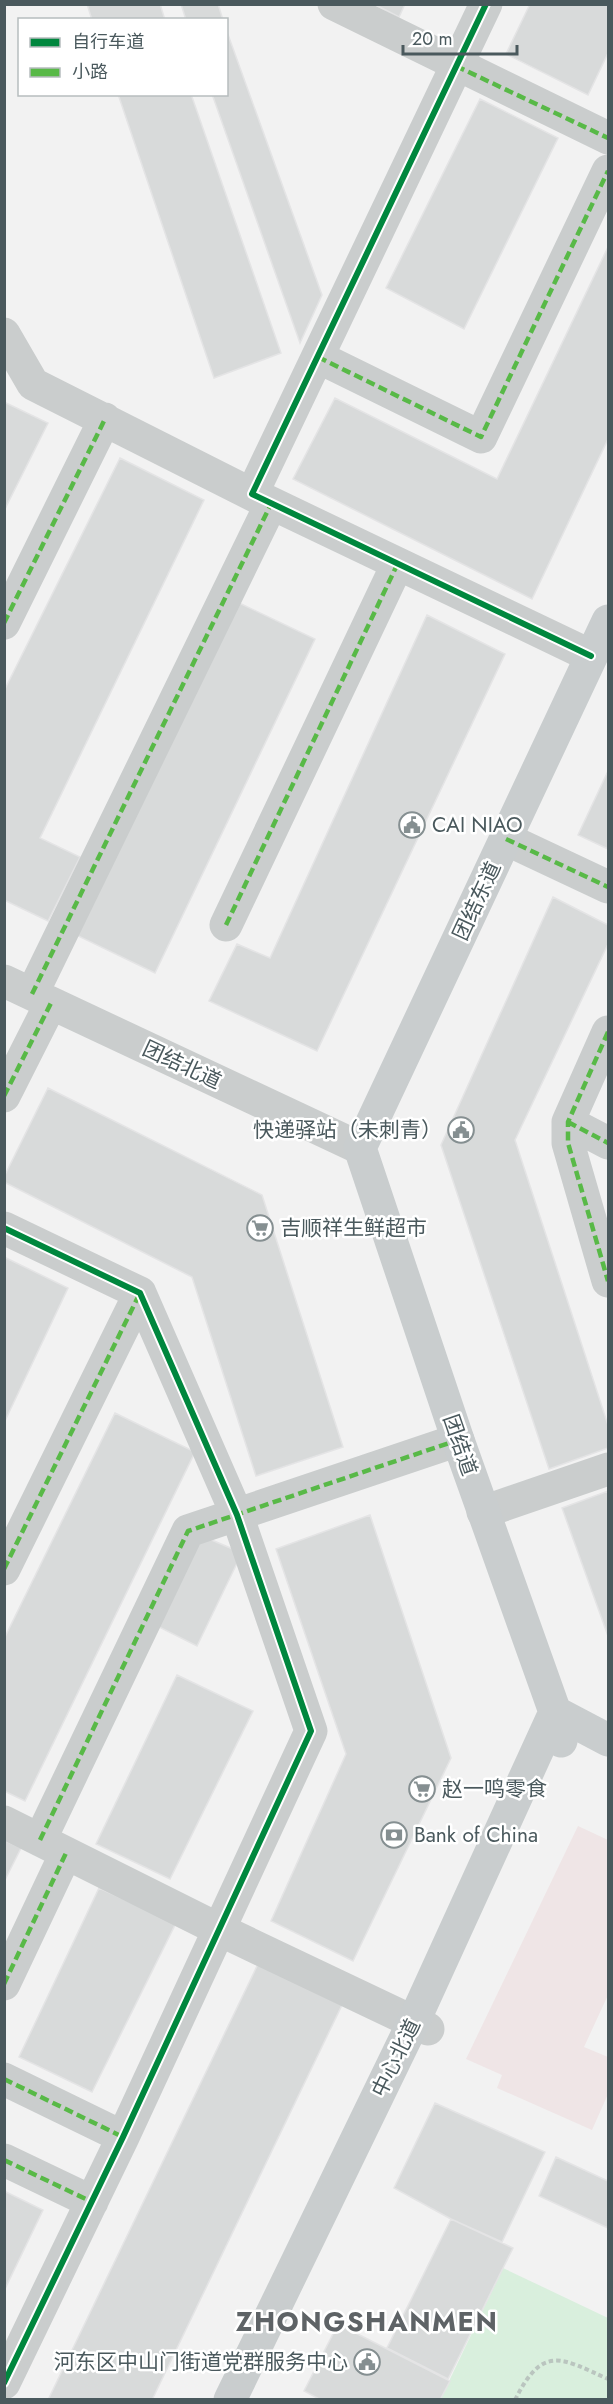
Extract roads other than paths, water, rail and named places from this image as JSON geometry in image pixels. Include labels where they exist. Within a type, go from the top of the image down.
[{"type":"street","points":[[334,4],[456,66],[609,138]]},
{"type":"street","points":[[4,1096],[29,993],[262,499],[318,357],[486,4]]},
{"type":"street","points":[[318,357],[481,437],[609,171]]},
{"type":"street","points":[[4,334],[33,384],[397,565],[591,656]]},
{"type":"street","points":[[4,623],[105,419]]},
{"type":"street","points":[[226,925],[397,565]]},
{"type":"street","name":"团结东道","points":[[360,1148],[609,621]]},
{"type":"street","points":[[506,839],[609,887]]},
{"type":"street","name":"团结北道","points":[[29,993],[360,1148]]},
{"type":"street","points":[[609,1032],[568,1122],[568,1143],[609,1281]]},
{"type":"street","points":[[568,1122],[609,1143]]},
{"type":"street","name":"团结道","points":[[360,1148],[458,1440],[558,1726]]},
{"type":"street","points":[[4,1228],[141,1293],[237,1515],[311,1731],[123,2137],[4,2383]]},
{"type":"street","points":[[4,1569],[141,1293]]},
{"type":"street","points":[[4,1984],[53,1847],[188,1531],[458,1440]]},
{"type":"street","points":[[483,1512],[609,1469]]},
{"type":"street","points":[[558,1726],[609,1740]]},
{"type":"street","points":[[558,1726],[609,1763]]},
{"type":"street","name":"中心北道","points":[[248,2400],[558,1726]]},
{"type":"street","points":[[4,1822],[220,1930],[420,2026]]},
{"type":"street","name":"中心北道","points":[[230,2400],[420,2026]]},
{"type":"street","points":[[4,2079],[123,2137]]},
{"type":"street","points":[[4,2160],[92,2202]]},
{"type":"place","name":"CAI NIAO","points":[[412,825]]},
{"type":"place","name":"快递驿站（未刺青）","points":[[461,1130]]},
{"type":"place","name":"吉顺祥生鲜超市","points":[[260,1228]]},
{"type":"place","name":"赵一鸣零食","points":[[422,1789]]},
{"type":"place","name":"Bank of China","points":[[394,1835]]},
{"type":"place","name":"河东区中山门街道党群服务中心","points":[[367,2362]]},
{"type":"district","name":"ZHONGSHANMEN","points":[[367,2321]]}]
